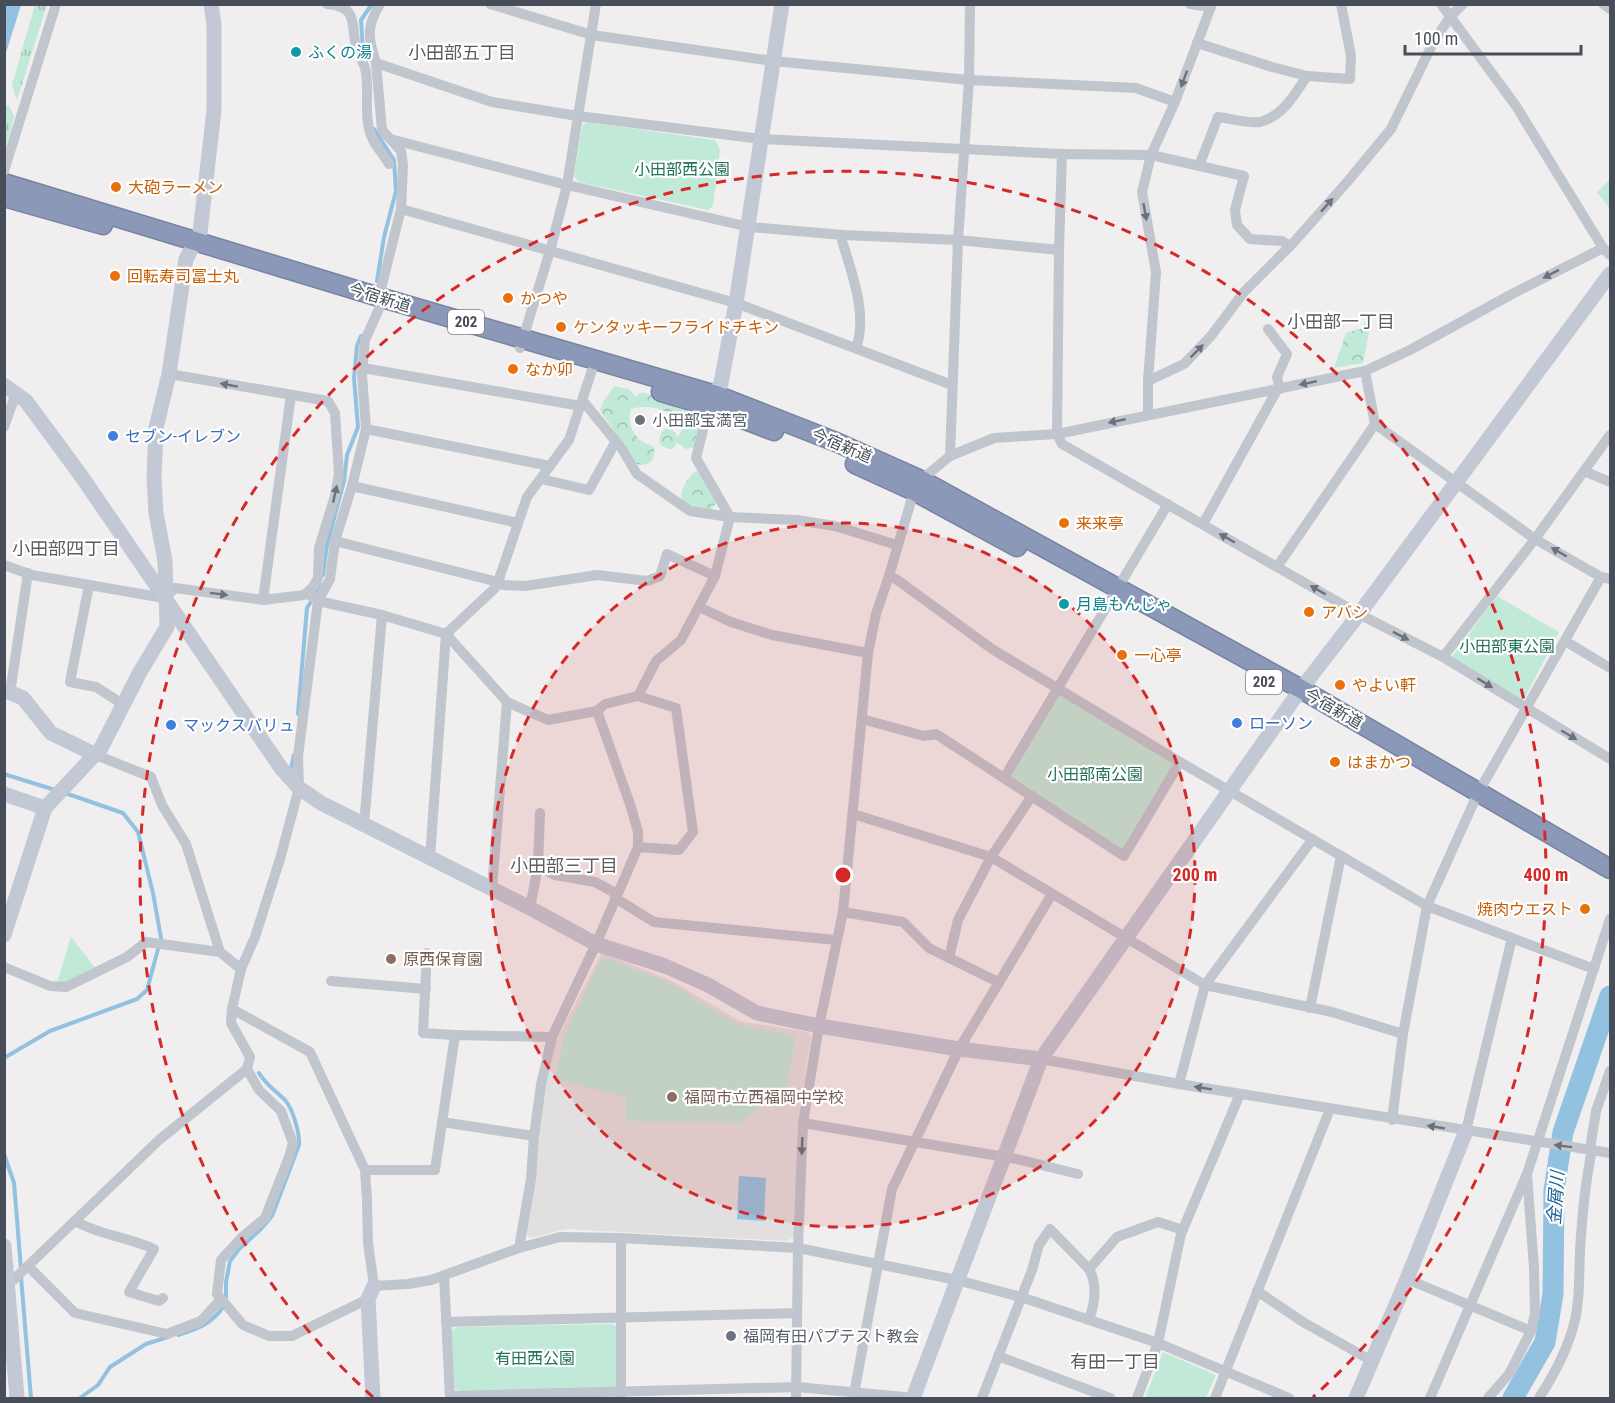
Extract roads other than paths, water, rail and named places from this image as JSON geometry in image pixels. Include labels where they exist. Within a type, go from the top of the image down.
[{"type":"highway","name":"今宿新道","points":[[4,183],[379,303],[712,400],[831,453],[918,485],[1298,694],[1611,879]]},
{"type":"highway","name":"今宿新道","points":[[4,197],[193,245]]},
{"type":"highway","name":"今宿新道","points":[[521,343],[592,370],[712,400]]},
{"type":"highway","name":"今宿新道","points":[[1476,798],[1611,869]]},
{"type":"street","points":[[4,171],[56,4]]},
{"type":"street","points":[[4,935],[45,807],[96,755],[167,627],[164,598],[165,561],[156,513],[154,478],[156,428],[169,374],[186,259],[200,233],[214,110],[214,25],[211,4]]},
{"type":"street","points":[[327,4],[339,5],[348,11],[354,24],[356,48],[365,69],[368,128],[373,142],[389,165]]},
{"type":"street","points":[[380,4],[371,19],[369,41],[376,63],[382,130],[401,151],[403,165],[401,209],[379,303],[365,340],[363,368],[366,429],[352,486],[334,541],[330,579],[318,601],[298,756],[299,788],[280,859],[255,937],[242,969],[232,1009],[231,1023],[250,1057],[248,1069],[259,1090],[281,1111],[293,1143],[265,1218],[242,1237],[221,1260],[217,1294],[243,1325],[269,1335],[292,1336],[371,1293],[444,1275],[519,1248],[560,1238],[621,1238],[798,1248],[957,1280],[1021,1297],[1158,1343],[1289,1398]]},
{"type":"street","points":[[490,4],[592,35],[773,61],[969,80],[1136,88],[1175,102]]},
{"type":"street","points":[[521,343],[550,251],[567,185],[596,4]]},
{"type":"street","points":[[638,696],[656,661],[681,640],[715,576],[730,518],[696,458],[712,400],[721,383],[736,303],[782,4]]},
{"type":"street","points":[[950,456],[958,240],[969,80],[970,4]]},
{"type":"street","points":[[1148,414],[1148,381],[1156,272],[1142,192],[1151,155],[1175,102],[1211,6],[1190,4]]},
{"type":"street","points":[[1197,43],[1307,76],[1350,79],[1351,56],[1341,4]]},
{"type":"street","points":[[797,1393],[798,1248],[803,1123],[819,1026],[843,912],[868,653],[876,614],[918,485],[950,456],[994,438],[1057,434],[1365,371],[1410,350],[1514,293],[1607,252],[1516,106],[1441,4]]},
{"type":"street","points":[[1148,381],[1184,364],[1211,336],[1244,292],[1290,246],[1348,181],[1391,129],[1434,41],[1450,17],[1463,4]]},
{"type":"street","points":[[1603,4],[1611,9]]},
{"type":"street","points":[[376,63],[492,102],[579,116],[761,139],[964,150],[1151,155],[1244,176],[1235,210],[1237,225],[1250,239],[1281,241],[1290,246]]},
{"type":"street","points":[[1199,166],[1218,117],[1259,122],[1281,111],[1293,98],[1307,76]]},
{"type":"street","points":[[390,139],[567,185],[748,227],[843,235],[958,240],[1059,250]]},
{"type":"street","points":[[1062,154],[1057,434],[1062,444],[1359,614],[1443,657],[1611,759]]},
{"type":"street","points":[[401,209],[736,303],[952,385]]},
{"type":"street","points":[[843,235],[842,241],[861,314],[861,335],[856,348]]},
{"type":"street","points":[[444,1275],[450,1397],[797,1393],[914,1398],[1041,1059],[1298,694],[1611,274]]},
{"type":"street","points":[[1203,524],[1279,389],[1277,377],[1287,354],[1268,329]]},
{"type":"street","points":[[363,368],[582,404],[616,441],[638,474],[690,511],[730,518],[797,520],[836,526],[897,545]]},
{"type":"street","points":[[430,858],[446,634],[495,588],[527,497],[569,440],[592,370]]},
{"type":"street","points":[[1365,371],[1375,424],[1535,539],[1606,578],[1565,641],[1476,798],[1427,906],[1403,1034],[1392,1120]]},
{"type":"street","points":[[164,598],[175,588],[263,600],[304,596],[318,578],[319,548],[335,496],[339,474],[335,413],[328,401],[169,374]]},
{"type":"street","points":[[4,427],[10,389],[26,401],[82,477],[281,768],[299,788],[321,803],[492,888],[596,944],[664,966],[708,985],[757,1013],[819,1026],[958,1049],[1041,1059],[1392,1120],[1611,1153]]},
{"type":"street","points":[[263,600],[291,395]]},
{"type":"street","points":[[1277,567],[1375,424]]},
{"type":"street","points":[[366,429],[550,466]]},
{"type":"street","points":[[1443,657],[1535,539],[1611,435]]},
{"type":"street","points":[[541,479],[589,490],[616,441]]},
{"type":"street","points":[[1584,471],[1611,482]]},
{"type":"street","points":[[352,486],[518,523]]},
{"type":"street","points":[[1004,778],[1168,504]]},
{"type":"street","points":[[334,541],[503,585],[525,586],[597,575],[647,580],[660,576],[667,554],[715,576]]},
{"type":"street","points":[[4,565],[28,573],[164,598]]},
{"type":"street","points":[[28,573],[7,692],[23,698],[51,733],[96,755],[151,777],[162,805],[186,844],[220,952]]},
{"type":"street","points":[[889,576],[992,649],[1427,906],[1594,969]]},
{"type":"street","points":[[318,578],[330,579]]},
{"type":"street","points":[[89,585],[70,682],[96,687],[124,705]]},
{"type":"street","points":[[307,593],[318,601],[382,615],[446,634],[507,702],[548,720],[597,711],[605,704],[638,696],[676,708],[693,832],[679,850],[638,847]]},
{"type":"street","points":[[699,606],[730,622],[772,635],[868,653]]},
{"type":"street","points":[[364,825],[382,615]]},
{"type":"street","points":[[1565,641],[1611,668]]},
{"type":"street","points":[[492,888],[507,702]]},
{"type":"street","points":[[519,1248],[531,1179],[541,1085],[552,1037],[638,847],[638,832],[631,807],[597,711]]},
{"type":"street","points":[[862,719],[924,736],[936,734],[1124,856],[1180,762]]},
{"type":"street","points":[[4,794],[45,807]]},
{"type":"street","points":[[949,958],[958,920],[991,857],[1032,796]]},
{"type":"street","points":[[530,908],[538,866],[540,813]]},
{"type":"street","points":[[853,814],[991,857],[1205,985],[1332,1012],[1403,1034]]},
{"type":"street","points":[[1179,1084],[1205,985],[1312,840]]},
{"type":"street","points":[[1310,1008],[1341,856]]},
{"type":"street","points":[[538,866],[555,875],[595,882],[654,922],[836,940]]},
{"type":"street","points":[[854,1394],[892,1189],[958,1049],[1052,894]]},
{"type":"street","points":[[843,912],[903,922],[929,948],[998,982]]},
{"type":"street","points":[[1430,1398],[1527,1174],[1611,919]]},
{"type":"street","points":[[1356,1398],[1407,1279],[1466,1131],[1512,938]]},
{"type":"street","points":[[4,967],[50,986],[66,987],[127,957],[146,942],[220,952],[242,969]]},
{"type":"street","points":[[427,953],[423,1033],[552,1037]]},
{"type":"street","points":[[331,981],[426,988]]},
{"type":"street","points":[[232,1009],[310,1052],[364,1170],[371,1293],[373,1398]]},
{"type":"street","points":[[364,1170],[435,1170],[455,1035]]},
{"type":"street","points":[[13,1281],[159,1140],[248,1069]]},
{"type":"street","points":[[1539,1398],[1560,1364],[1575,1322],[1587,1175],[1596,1111],[1611,1071]]},
{"type":"street","points":[[1137,1398],[1158,1343],[1183,1230],[1240,1094]]},
{"type":"street","points":[[1215,1398],[1330,1109]]},
{"type":"street","points":[[442,1122],[534,1136]]},
{"type":"street","points":[[803,1123],[1004,1157],[1078,1174]]},
{"type":"street","points":[[1488,1398],[1509,1374],[1531,1331],[1535,1314],[1527,1174]]},
{"type":"street","points":[[75,1221],[85,1227],[138,1242],[154,1249],[129,1292],[159,1301],[163,1298]]},
{"type":"street","points":[[1089,1269],[1117,1237],[1158,1222],[1183,1230]]},
{"type":"street","points":[[982,1398],[1032,1270],[1039,1245],[1050,1229],[1089,1269],[1095,1279],[1096,1286],[1089,1320]]},
{"type":"street","points":[[621,1238],[621,1396]]},
{"type":"street","points":[[4,1246],[13,1281],[16,1398]]},
{"type":"street","points":[[27,1267],[75,1313],[167,1334],[201,1321],[224,1303]]},
{"type":"street","points":[[1407,1279],[1531,1331]]},
{"type":"street","points":[[1257,1292],[1303,1322],[1372,1361]]},
{"type":"street","points":[[446,1322],[797,1313]]},
{"type":"street","points":[[998,1356],[1110,1398]]},
{"type":"water","points":[[4,5],[21,5],[5,56]]},
{"type":"water","points":[[739,1176],[766,1178],[764,1221],[737,1219]]},
{"type":"waterway","points":[[363,51],[361,20],[372,4]]},
{"type":"waterway","points":[[374,129],[394,160],[396,191],[384,237],[377,281]]},
{"type":"waterway","points":[[323,575],[327,545],[344,481],[347,455],[358,427],[354,378],[357,346],[361,336]]},
{"type":"waterway","points":[[298,714],[307,608],[321,585]]},
{"type":"waterway","points":[[291,769],[294,755]]},
{"type":"waterway","points":[[4,774],[55,790]]},
{"type":"waterway","points":[[4,1058],[50,1031],[137,999],[147,990],[161,938],[138,832],[123,813],[65,793]]},
{"type":"waterway","name":"金屑川","points":[[1513,1398],[1545,1342],[1553,1294],[1554,1190],[1563,1132],[1610,996]]},
{"type":"waterway","points":[[226,1300],[226,1282],[230,1261],[272,1216],[299,1145],[291,1109],[259,1073]]},
{"type":"waterway","points":[[4,1154],[14,1183],[21,1269]]},
{"type":"waterway","points":[[21,1277],[31,1398]]},
{"type":"waterway","points":[[178,1335],[204,1325],[224,1306]]},
{"type":"waterway","points":[[80,1398],[98,1385],[110,1367],[146,1344],[168,1337]]},
{"type":"place","name":"ふくの湯","points":[[296,52]]},
{"type":"place","name":"大砲ラーメン","points":[[116,187]]},
{"type":"place","name":"回転寿司冨士丸","points":[[115,276]]},
{"type":"place","name":"かつや","points":[[508,298]]},
{"type":"place","name":"ケンタッキーフライドチキン","points":[[561,327]]},
{"type":"place","name":"なか卯","points":[[513,369]]},
{"type":"place","name":"小田部宝満宮","points":[[640,420]]},
{"type":"place","name":"セブン-イレブン","points":[[113,436]]},
{"type":"place","name":"来来亭","points":[[1064,523]]},
{"type":"place","name":"月島もんじゃ","points":[[1064,604]]},
{"type":"place","name":"アバシ","points":[[1309,612]]},
{"type":"place","name":"一心亭","points":[[1122,655]]},
{"type":"place","name":"やよい軒","points":[[1340,685]]},
{"type":"place","name":"ローソン","points":[[1237,723]]},
{"type":"place","name":"マックスバリュ","points":[[171,725]]},
{"type":"place","name":"はまかつ","points":[[1335,762]]},
{"type":"place","name":"焼肉ウエスト","points":[[1585,909]]},
{"type":"place","name":"原西保育園","points":[[391,959]]},
{"type":"place","name":"福岡市立西福岡中学校","points":[[672,1097]]},
{"type":"place","name":"福岡有田パプテスト教会","points":[[731,1336]]},
{"type":"district","name":"小田部五丁目","points":[[462,53]]},
{"type":"district","name":"小田部一丁目","points":[[1341,322]]},
{"type":"district","name":"小田部四丁目","points":[[66,549]]},
{"type":"district","name":"小田部三丁目","points":[[564,866]]},
{"type":"district","name":"有田一丁目","points":[[1115,1362]]},
{"type":"park label","name":"小田部西公園","points":[[682,169]]},
{"type":"park label","name":"小田部東公園","points":[[1507,646]]},
{"type":"park label","name":"小田部南公園","points":[[1095,774]]},
{"type":"park label","name":"有田西公園","points":[[535,1358]]}]
